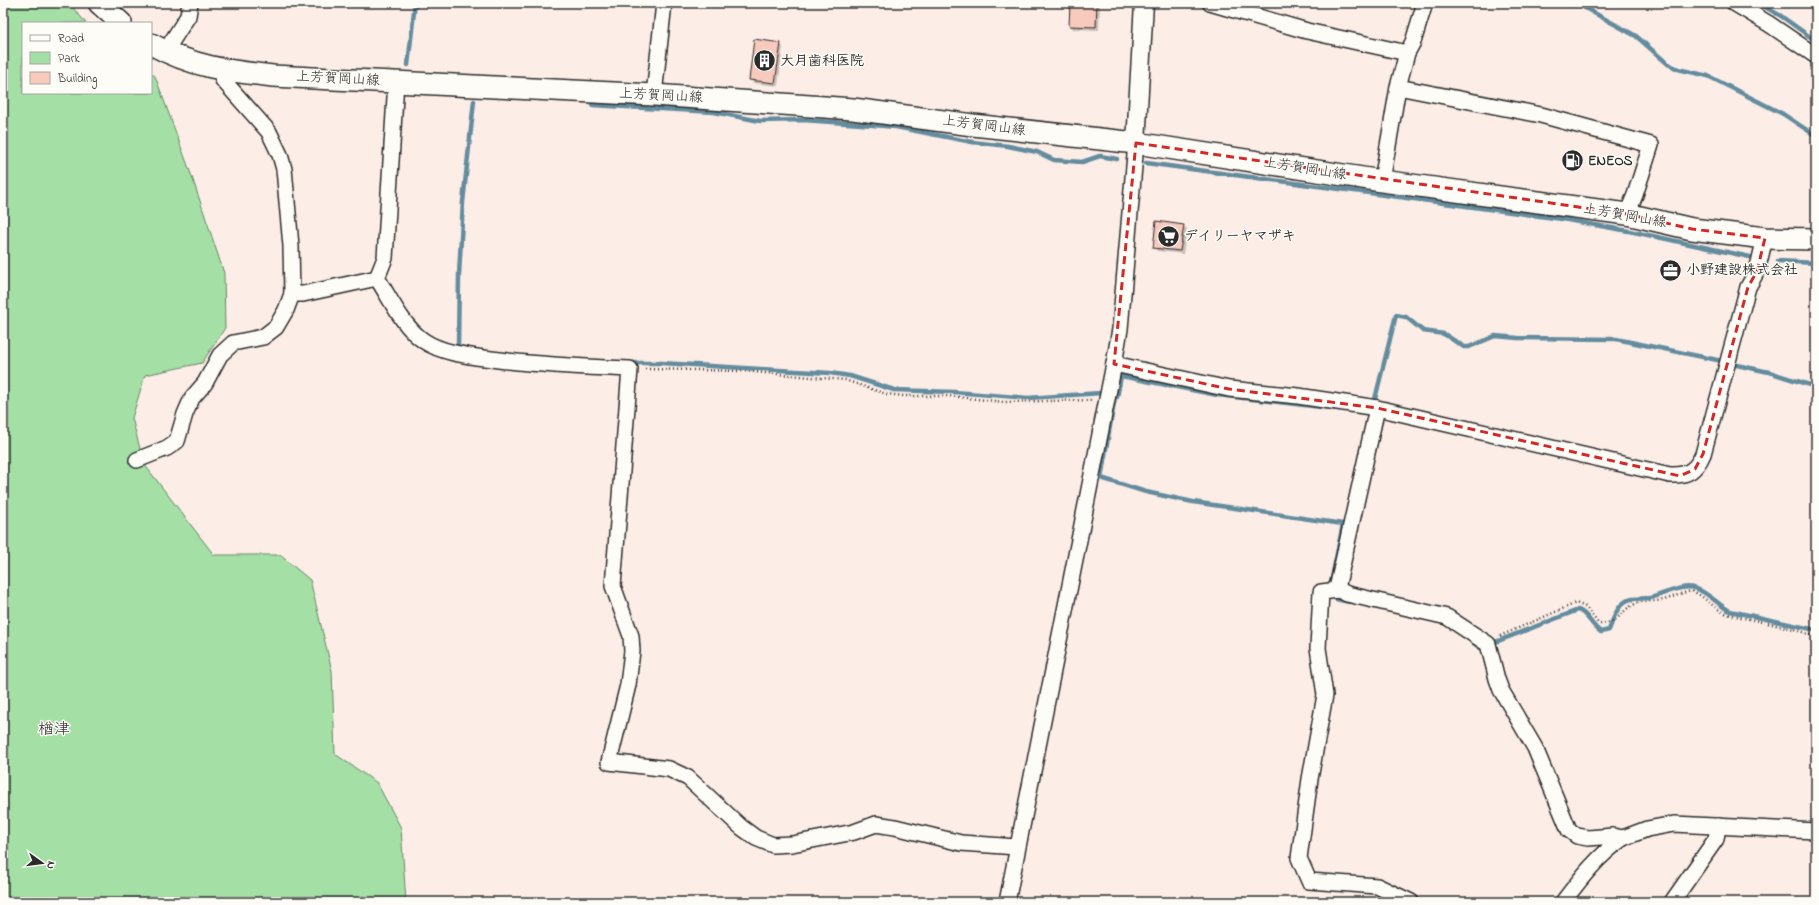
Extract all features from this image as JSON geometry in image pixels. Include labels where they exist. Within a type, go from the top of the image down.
[{"type":"main road","points":[[99,3],[120,22]]},
{"type":"main road","name":"上芳賀岡山線","points":[[158,48],[188,62],[222,70],[273,76],[654,95],[853,109],[1136,144],[1382,181],[1627,214],[1692,229],[1765,238],[1816,239]]},
{"type":"street","points":[[158,48],[188,16],[190,3]]},
{"type":"street","points":[[654,95],[664,3]]},
{"type":"street","points":[[1007,902],[1114,364],[1121,321],[1136,144],[1144,3]]},
{"type":"street","points":[[1210,3],[1247,8],[1307,30],[1407,53]]},
{"type":"street","points":[[1382,181],[1398,88],[1407,53],[1413,42],[1425,3]]},
{"type":"street","points":[[1734,3],[1769,24],[1816,56]]},
{"type":"street","points":[[137,460],[167,448],[177,441],[185,414],[192,398],[205,382],[220,355],[232,343],[263,336],[276,327],[286,310],[292,294],[291,246],[284,169],[280,155],[269,132],[223,80],[222,70]]},
{"type":"street","points":[[377,278],[385,258],[396,81]]},
{"type":"street","points":[[1398,88],[1541,115],[1651,144],[1635,195],[1627,214]]},
{"type":"street","points":[[1114,364],[1230,389],[1298,396],[1377,408],[1670,475],[1688,474],[1694,469],[1703,454],[1748,287],[1757,272],[1765,238]]},
{"type":"street","points":[[292,294],[303,294],[377,278]]},
{"type":"street","points":[[377,278],[408,325],[424,341],[440,348],[472,357],[532,364],[630,369],[613,586],[631,636],[632,651],[628,685],[609,762],[669,768],[688,778],[741,827],[756,838],[773,845],[799,843],[854,832],[876,824],[895,827],[961,843],[1017,847]]},
{"type":"street","points":[[1333,591],[1338,584],[1377,408]]},
{"type":"street","points":[[1411,902],[1377,886],[1309,881],[1298,858],[1325,695],[1318,648],[1321,592],[1333,591],[1447,617],[1488,645],[1501,690],[1535,748],[1569,830],[1577,836],[1588,838],[1613,836],[1623,838]]},
{"type":"street","points":[[1563,902],[1593,863],[1606,850],[1623,838],[1647,828],[1674,824],[1816,831]]},
{"type":"street","points":[[1672,902],[1716,839],[1718,826]]},
{"type":"path","points":[[630,369],[743,371],[845,380],[886,394],[949,396],[1004,402],[1107,399]]},
{"type":"path","points":[[1488,645],[1576,603],[1586,607],[1599,624],[1609,623],[1614,621],[1626,608],[1638,603],[1662,600],[1692,591],[1710,602],[1719,611],[1727,614],[1798,630],[1816,637]]},
{"type":"highlighted area","points":[[1136,143],[1627,214],[1692,229],[1765,238],[1757,271],[1748,287],[1703,454],[1695,469],[1680,476],[1377,408],[1229,389],[1114,364]]},
{"type":"green space","points":[[3,3],[69,3],[85,22],[22,22],[22,94],[152,94],[152,74],[155,76],[191,174],[224,273],[225,328],[202,363],[145,375],[132,418],[144,464],[214,555],[280,555],[310,580],[332,671],[335,754],[377,783],[401,828],[406,902],[3,902]]},
{"type":"building","points":[[1070,3],[1097,3],[1096,27],[1069,26]]},
{"type":"building","name":"大月歯科医院","points":[[754,39],[781,43],[775,83],[749,80]]},
{"type":"building","name":"デイリーヤマザキ","points":[[1156,221],[1184,225],[1180,251],[1153,248]]},
{"type":"waterway","points":[[408,65],[415,3]]},
{"type":"waterway","points":[[1576,3],[1636,36],[1668,64],[1678,69],[1708,76],[1783,114],[1816,136]]},
{"type":"waterway","points":[[1758,3],[1781,16],[1816,41]]},
{"type":"waterway","points":[[464,348],[458,347],[459,275],[463,202],[474,101]]},
{"type":"waterway","points":[[592,105],[714,112],[760,121],[803,120],[896,127],[972,142],[1008,146],[1037,152],[1054,160],[1082,162],[1100,156],[1117,159]]},
{"type":"waterway","points":[[1146,163],[1562,219],[1634,232],[1750,257]]},
{"type":"waterway","points":[[1778,261],[1816,263]]},
{"type":"waterway","points":[[1374,403],[1396,315],[1406,317],[1423,331],[1444,334],[1464,347],[1469,347],[1495,336],[1518,338],[1616,339],[1722,361]]},
{"type":"waterway","points":[[628,363],[661,363],[830,373],[850,376],[894,390],[954,392],[1028,398],[1101,393]]},
{"type":"waterway","points":[[1732,364],[1769,372],[1816,387]]},
{"type":"waterway","points":[[1117,397],[1121,376],[1217,395],[1338,409]]},
{"type":"waterway","points":[[1115,397],[1101,478],[1146,492],[1193,502],[1343,524],[1330,588]]},
{"type":"waterway","points":[[1471,641],[1480,648],[1578,610],[1584,614],[1601,632],[1609,630],[1618,609],[1624,602],[1633,599],[1655,597],[1686,587],[1702,591],[1730,611],[1816,630]]},
{"type":"waterway","points":[[1331,595],[1336,599],[1349,602]]},
{"type":"place","name":"大月歯科医院","points":[[765,61]]},
{"type":"place","name":"ENEOS","points":[[1573,161]]},
{"type":"place","name":"デイリーヤマザキ","points":[[1168,236]]},
{"type":"place","name":"小野建設株式会社","points":[[1670,270]]},
{"type":"district","name":"楢津","points":[[54,730]]}]
